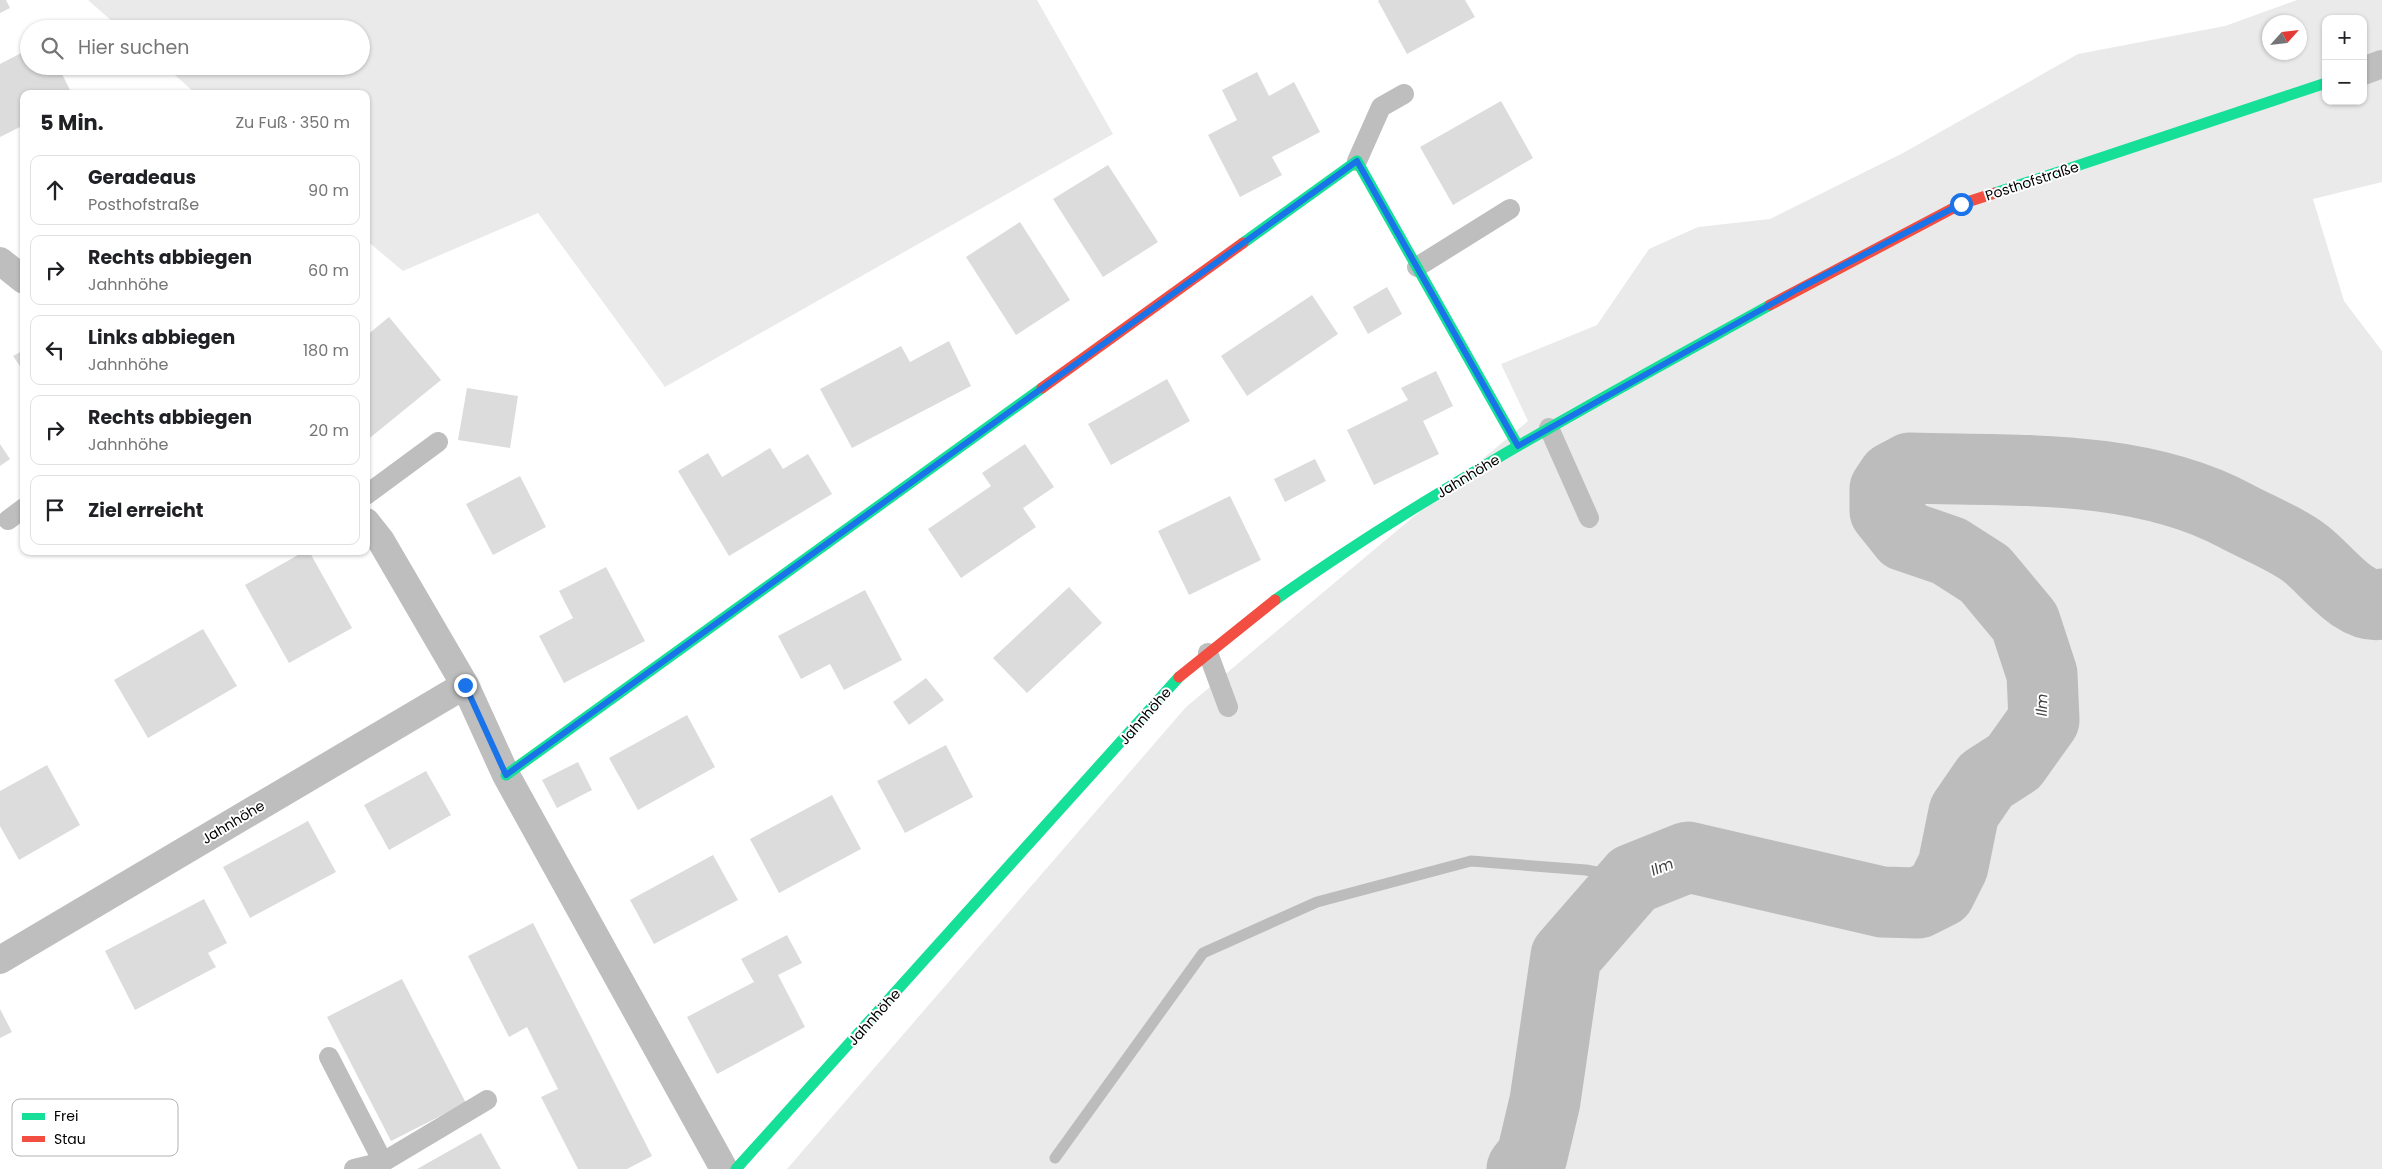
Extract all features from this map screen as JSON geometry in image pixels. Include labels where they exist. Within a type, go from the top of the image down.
[{"type":"street","points":[[2367,70],[2382,64]]},
{"type":"street","name":"Posthofstraße","points":[[1518,446],[1798,289],[1961,204],[2322,84]]},
{"type":"street","points":[[506,775],[1357,161],[1518,446]]},
{"type":"street","points":[[0,261],[20,277]]},
{"type":"street","name":"Jahnhöhe","points":[[736,1169],[1120,745],[1176,680],[1263,608],[1336,556],[1518,446]]},
{"type":"street","points":[[370,527],[382,541],[465,685],[506,775],[724,1169]]},
{"type":"street","name":"Jahnhöhe","points":[[0,960],[465,685]]},
{"type":"lane","points":[[1357,161],[1381,107],[1404,94]]},
{"type":"lane","points":[[1417,267],[1510,209]]},
{"type":"lane","points":[[1549,428],[1589,518]]},
{"type":"lane","points":[[370,492],[438,442]]},
{"type":"lane","points":[[8,520],[20,511]]},
{"type":"lane","points":[[1208,653],[1228,707]]},
{"type":"lane","points":[[328,1057],[383,1162]]},
{"type":"lane","points":[[354,1169],[383,1162],[487,1100]]},
{"type":"shaded area","points":[[88,0],[1037,0],[1113,134],[665,387],[538,213],[403,271],[370,243],[370,90],[192,90],[175,75],[370,75],[370,20],[111,20]]},
{"type":"shaded area","points":[[2297,0],[2382,0],[2382,182],[2313,199],[2344,301],[2382,351],[2382,1169],[787,1169],[1186,707],[1528,421],[1501,364],[1597,325],[1649,249],[1698,227],[1770,219],[1903,153],[2078,54],[2225,26]]},
{"type":"building","points":[[0,0],[6,0],[10,8],[0,13]]},
{"type":"building","points":[[1379,0],[1465,0],[1475,17],[1407,54]]},
{"type":"building","points":[[20,54],[20,75],[62,75],[70,90],[20,90],[20,127],[0,137],[0,64]]},
{"type":"building","points":[[1257,72],[1269,96],[1294,82],[1320,132],[1272,157],[1282,175],[1240,197],[1208,135],[1237,120],[1222,90]]},
{"type":"building","points":[[1501,101],[1533,158],[1453,205],[1420,147]]},
{"type":"building","points":[[1108,165],[1158,242],[1103,277],[1053,199]]},
{"type":"building","points":[[1020,222],[1070,300],[1016,335],[966,257]]},
{"type":"building","points":[[1387,287],[1402,314],[1368,334],[1353,307]]},
{"type":"building","points":[[1312,295],[1338,334],[1247,396],[1221,356]]},
{"type":"building","points":[[389,317],[441,380],[370,438],[370,333]]},
{"type":"building","points":[[949,341],[971,386],[852,448],[820,389],[901,346],[910,362]]},
{"type":"building","points":[[20,352],[20,366],[13,356]]},
{"type":"building","points":[[1436,371],[1453,406],[1423,421],[1439,454],[1374,485],[1347,430],[1408,400],[1401,388]]},
{"type":"building","points":[[1167,379],[1190,421],[1111,465],[1088,424]]},
{"type":"building","points":[[467,388],[518,396],[510,448],[458,440]]},
{"type":"building","points":[[0,444],[10,459],[0,466]]},
{"type":"building","points":[[1025,444],[1054,487],[1023,508],[1036,527],[961,578],[928,529],[991,486],[982,473]]},
{"type":"building","points":[[770,448],[783,469],[808,454],[832,494],[729,556],[678,471],[708,453],[722,477]]},
{"type":"building","points":[[1315,459],[1326,481],[1285,502],[1274,479]]},
{"type":"building","points":[[520,476],[546,527],[493,555],[466,504]]},
{"type":"building","points":[[1230,496],[1261,560],[1189,595],[1158,531]]},
{"type":"building","points":[[298,555],[311,555],[352,628],[289,663],[245,585]]},
{"type":"building","points":[[606,567],[645,641],[564,683],[539,636],[573,618],[559,591]]},
{"type":"building","points":[[1069,587],[1102,623],[1027,693],[993,658]]},
{"type":"building","points":[[865,590],[902,660],[844,690],[830,664],[801,679],[778,636]]},
{"type":"building","points":[[203,629],[237,686],[148,738],[114,680]]},
{"type":"building","points":[[926,678],[944,700],[909,725],[893,702]]},
{"type":"building","points":[[687,715],[715,767],[638,810],[609,758]]},
{"type":"building","points":[[946,745],[973,797],[905,833],[877,781]]},
{"type":"building","points":[[578,762],[592,790],[557,808],[542,780]]},
{"type":"building","points":[[47,765],[80,825],[19,860],[0,826],[0,791]]},
{"type":"building","points":[[426,771],[451,815],[389,850],[364,805]]},
{"type":"building","points":[[832,795],[861,849],[779,893],[750,839]]},
{"type":"building","points":[[308,821],[336,872],[250,918],[223,867]]},
{"type":"building","points":[[713,855],[738,900],[654,944],[630,900]]},
{"type":"building","points":[[204,899],[227,943],[208,953],[216,967],[135,1010],[105,951]]},
{"type":"building","points":[[533,923],[652,1156],[627,1169],[578,1169],[541,1097],[558,1089],[527,1027],[509,1037],[468,956]]},
{"type":"building","points":[[787,935],[802,963],[778,975],[805,1027],[717,1074],[687,1017],[754,982],[741,959]]},
{"type":"building","points":[[402,979],[466,1103],[391,1141],[327,1017]]},
{"type":"building","points":[[0,1009],[12,1032],[0,1038]]},
{"type":"building","points":[[481,1133],[501,1169],[417,1169]]},
{"type":"waterway","name":"Ilm","points":[[1522,1169],[1532,1156],[1545,1101],[1566,956],[1633,879],[1688,857],[1882,902],[1918,903],[1940,892],[1953,866],[1964,812],[1986,780],[2014,762],[2044,720],[2042,674],[2025,622],[1985,574],[1949,551],[1905,536],[1885,511],[1885,489],[1893,477],[1910,468],[1992,469],[2077,474],[2159,487],[2199,499],[2281,539],[2306,554],[2351,595],[2361,601],[2382,604]]},
{"type":"waterway","points":[[1055,1158],[1203,953],[1317,902],[1471,861],[1586,870],[1633,879]]},
{"type":"traffic: fast","points":[[1995,193],[2322,84]]},
{"type":"traffic: fast","points":[[1243,243],[1357,161],[1518,446]]},
{"type":"traffic: fast","points":[[1275,600],[1334,559],[1456,482],[1770,305]]},
{"type":"traffic: fast","points":[[506,775],[1042,388]]},
{"type":"traffic: fast","points":[[736,1169],[1179,677]]},
{"type":"traffic: jam","points":[[1770,305],[1961,204],[1995,193]]},
{"type":"traffic: jam","points":[[1042,388],[1243,243]]},
{"type":"traffic: jam","points":[[1179,677],[1275,600]]},
{"type":"route","points":[[465,685],[506,775],[1357,161],[1518,446],[1798,289],[1961,204]]}]
